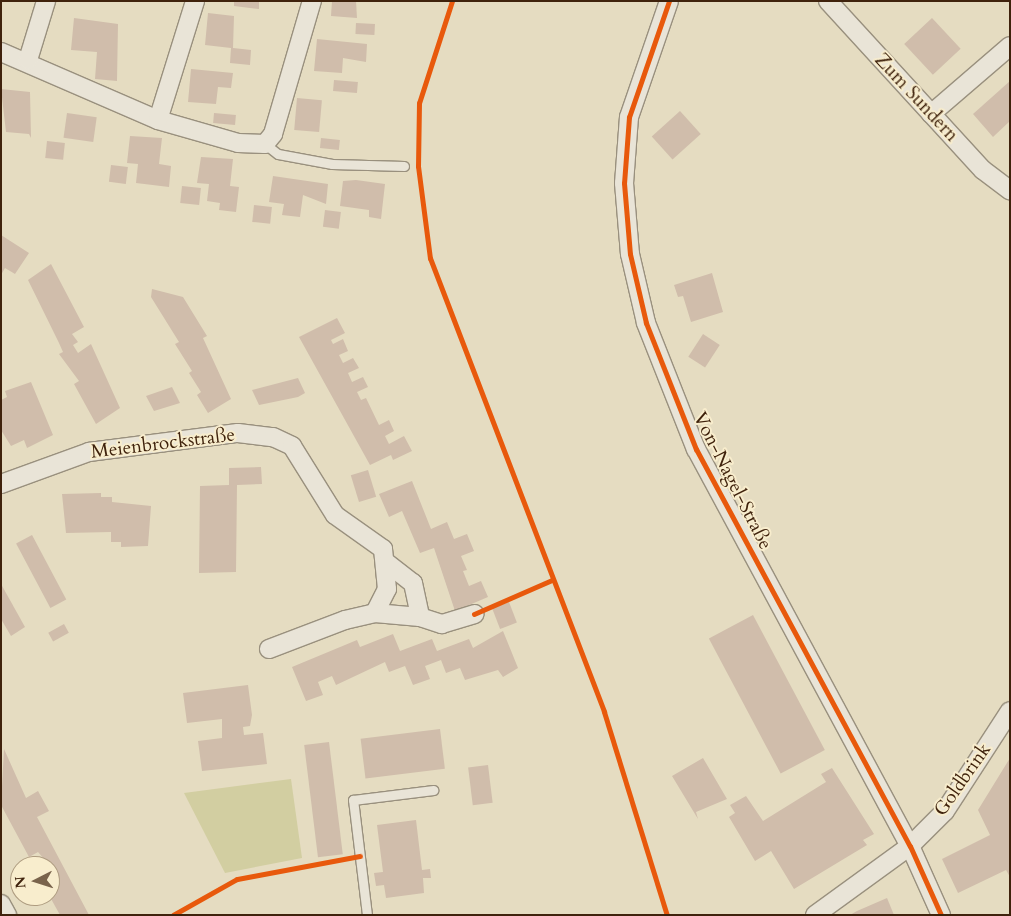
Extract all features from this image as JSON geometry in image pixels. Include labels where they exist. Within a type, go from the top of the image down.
[{"type":"street","points":[[28,60],[46,1]]},
{"type":"street","points":[[158,120],[195,1]]},
{"type":"street","points":[[1,52],[28,60],[158,120],[238,143],[265,144],[273,134],[312,1]]},
{"type":"street","name":"Von-Nagel-Straße","points":[[669,1],[629,117],[627,136],[624,183],[630,254],[646,323],[696,450],[910,846],[940,915]]},
{"type":"street","name":"Zum Sundern","points":[[828,1],[983,170],[1010,190]]},
{"type":"street","points":[[931,114],[1010,46]]},
{"type":"street","name":"Meienbrockstraße","points":[[1,484],[89,452],[238,433],[272,437],[292,446],[335,515],[383,549],[387,563],[413,583],[420,617]]},
{"type":"street","points":[[375,614],[387,589],[387,563]]},
{"type":"street","points":[[269,648],[345,620],[375,614],[420,617],[442,624],[474,614]]},
{"type":"street","name":"Goldbrink","points":[[815,915],[910,846],[945,811],[1010,711]]},
{"type":"street","points":[[1,904],[7,915]]},
{"type":"lane","points":[[265,144],[278,154],[332,164],[404,166]]},
{"type":"lane","points":[[367,915],[353,800],[433,790]]},
{"type":"shaded area","points":[[291,779],[302,858],[225,873],[184,793]]},
{"type":"building","points":[[234,1],[259,1],[259,9],[234,6]]},
{"type":"building","points":[[332,1],[356,1],[357,18],[331,16]]},
{"type":"building","points":[[208,13],[234,16],[233,48],[251,50],[250,65],[230,63],[231,48],[205,45]]},
{"type":"building","points":[[74,18],[118,24],[117,81],[95,79],[97,52],[71,50]]},
{"type":"building","points":[[932,18],[961,49],[933,75],[904,44]]},
{"type":"building","points":[[356,23],[375,24],[374,35],[355,34]]},
{"type":"building","points":[[317,39],[367,44],[366,62],[343,58],[342,73],[314,71]]},
{"type":"building","points":[[191,69],[233,73],[231,88],[218,87],[216,104],[188,102]]},
{"type":"building","points":[[334,80],[358,82],[357,93],[333,91]]},
{"type":"building","points":[[1010,81],[1010,121],[993,137],[973,114]]},
{"type":"building","points":[[1,89],[30,92],[31,138],[29,134],[6,132]]},
{"type":"building","points":[[297,98],[322,100],[319,132],[294,130]]},
{"type":"building","points":[[680,111],[701,134],[673,159],[652,136]]},
{"type":"building","points":[[67,113],[97,117],[93,142],[64,138]]},
{"type":"building","points":[[214,113],[236,115],[235,125],[213,123]]},
{"type":"building","points":[[130,136],[162,138],[159,164],[171,166],[169,187],[136,183],[138,164],[127,163]]},
{"type":"building","points":[[321,138],[340,140],[339,150],[320,148]]},
{"type":"building","points":[[47,141],[65,143],[63,160],[45,158]]},
{"type":"building","points":[[201,157],[233,159],[230,186],[239,187],[236,212],[219,210],[220,203],[207,201],[209,184],[197,183]]},
{"type":"building","points":[[111,165],[128,167],[126,184],[109,182]]},
{"type":"building","points":[[273,176],[328,184],[326,204],[303,195],[300,217],[282,215],[284,204],[269,202]]},
{"type":"building","points":[[356,180],[385,184],[381,219],[369,217],[369,210],[340,206],[343,181]]},
{"type":"building","points":[[182,186],[201,188],[199,205],[180,203]]},
{"type":"building","points":[[254,205],[272,207],[270,224],[252,222]]},
{"type":"building","points":[[325,210],[341,212],[339,229],[323,227]]},
{"type":"building","points":[[1,235],[29,253],[15,274],[5,268],[1,275]]},
{"type":"building","points":[[51,264],[84,327],[72,334],[78,342],[73,345],[78,353],[91,344],[120,408],[96,424],[74,384],[79,381],[59,354],[63,352],[28,280]]},
{"type":"building","points":[[712,273],[723,312],[691,322],[683,296],[678,297],[674,285]]},
{"type":"building","points":[[152,289],[183,297],[207,336],[203,338],[231,399],[208,413],[197,395],[201,392],[189,373],[192,371],[175,344],[179,342],[151,297]]},
{"type":"building","points":[[337,318],[345,333],[331,340],[333,344],[343,339],[348,351],[339,355],[343,363],[353,358],[359,368],[348,373],[352,382],[363,377],[368,387],[357,392],[361,400],[366,398],[379,425],[389,420],[394,431],[385,436],[389,444],[404,436],[412,451],[393,460],[391,455],[370,465],[299,337]]},
{"type":"building","points":[[703,334],[720,345],[705,368],[688,357]]},
{"type":"building","points":[[298,378],[305,393],[298,397],[259,405],[252,390]]},
{"type":"building","points":[[31,382],[53,435],[27,448],[24,440],[11,446],[1,430],[1,400],[7,397],[5,391]]},
{"type":"building","points":[[172,387],[180,403],[154,411],[146,396]]},
{"type":"building","points":[[261,467],[262,484],[237,485],[236,572],[199,573],[200,486],[229,485],[229,468]]},
{"type":"building","points":[[368,470],[376,497],[359,502],[351,475]]},
{"type":"building","points":[[412,481],[431,529],[447,522],[454,539],[467,534],[474,551],[461,556],[467,570],[463,571],[469,586],[481,581],[488,597],[455,611],[434,548],[420,553],[402,511],[389,517],[379,494]]},
{"type":"building","points":[[101,493],[101,497],[112,497],[112,502],[151,506],[148,546],[121,547],[121,542],[111,542],[111,532],[66,533],[62,494]]},
{"type":"building","points":[[32,535],[66,599],[50,608],[16,543]]},
{"type":"building","points":[[1,584],[25,627],[11,636],[1,619]]},
{"type":"building","points":[[509,602],[517,623],[500,629],[492,608]]},
{"type":"building","points":[[753,615],[825,750],[781,774],[709,638]]},
{"type":"building","points":[[64,624],[69,633],[53,641],[48,633]]},
{"type":"building","points":[[503,631],[518,668],[503,677],[498,670],[465,680],[460,668],[446,673],[441,660],[425,666],[430,679],[413,685],[405,666],[389,672],[385,662],[336,685],[332,676],[318,682],[323,695],[306,701],[292,667],[357,640],[360,647],[393,634],[400,651],[432,639],[437,651],[469,639],[473,648]]},
{"type":"building","points":[[248,685],[252,715],[250,726],[243,727],[244,735],[263,733],[267,764],[202,771],[198,741],[222,738],[222,719],[187,723],[183,693]]},
{"type":"building","points":[[440,729],[445,769],[365,778],[361,739]]},
{"type":"building","points":[[329,742],[343,854],[318,857],[304,745]]},
{"type":"building","points":[[4,749],[26,798],[38,791],[49,811],[37,817],[58,856],[41,856],[38,852],[28,856],[1,805]]},
{"type":"building","points":[[703,758],[727,799],[696,812],[698,819],[672,776]]},
{"type":"building","points":[[1010,758],[1010,877],[1006,870],[958,893],[942,859],[990,835],[978,810]]},
{"type":"building","points":[[488,765],[493,803],[473,805],[468,767]]},
{"type":"building","points":[[832,768],[874,834],[863,840],[867,845],[794,889],[771,851],[755,861],[729,817],[735,813],[730,805],[746,796],[763,821],[826,782],[821,774]]},
{"type":"building","points":[[416,820],[422,870],[430,869],[431,878],[423,878],[424,893],[386,898],[384,885],[376,886],[374,873],[383,872],[377,825]]},
{"type":"building","points":[[60,860],[89,915],[60,915],[55,906],[60,906]]},
{"type":"building","points":[[887,898],[894,915],[850,915],[857,911]]},
{"type":"cycle path","points":[[452,1],[419,103],[418,166],[430,258],[604,712],[667,915]]},
{"type":"cycle path","points":[[669,1],[629,117],[624,183],[630,254],[646,323],[696,449],[910,846],[941,915]]},
{"type":"cycle path","points":[[474,614],[552,580]]},
{"type":"cycle path","points":[[173,915],[237,879],[360,856]]}]
